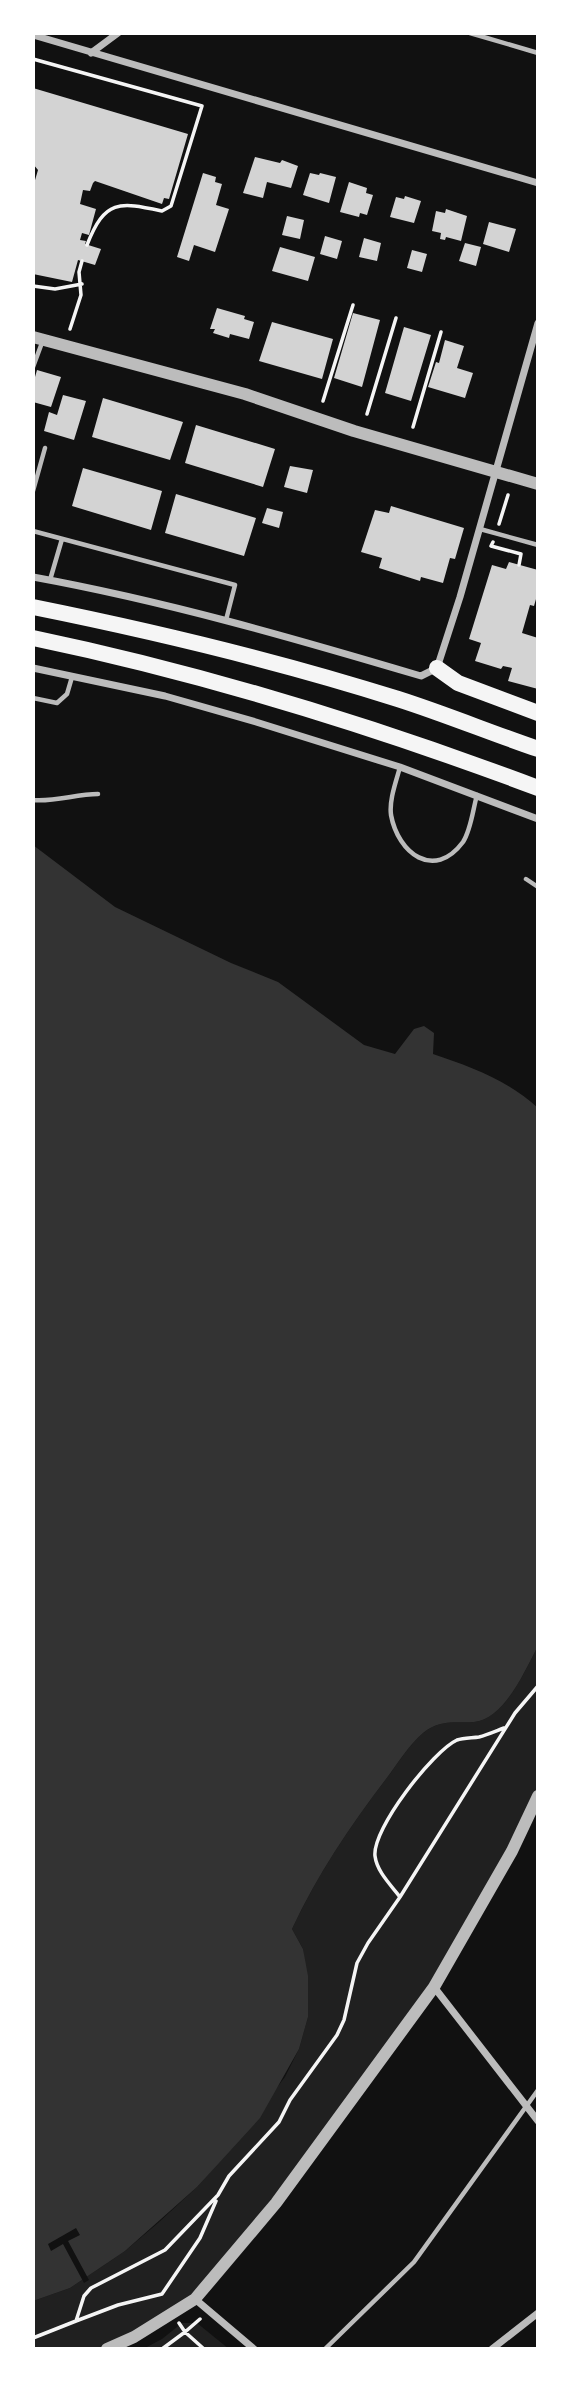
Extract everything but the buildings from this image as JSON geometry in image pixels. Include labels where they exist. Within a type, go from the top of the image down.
[{"type":"main road","points":[[33,607],[158,632],[310,672],[401,700],[538,749]]},
{"type":"main road","points":[[33,638],[254,691],[364,726],[538,788]]},
{"type":"main road","points":[[437,668],[458,683],[538,713]]},
{"type":"street","points":[[91,53],[118,33]]},
{"type":"street","points":[[33,35],[538,183]]},
{"type":"street","points":[[33,577],[89,587],[226,620],[421,676],[437,668],[537,328]]},
{"type":"street","points":[[38,338],[234,391],[354,431],[538,484]]},
{"type":"street","points":[[33,668],[165,696],[400,767],[538,819]]},
{"type":"street","points":[[107,2349],[134,2337],[195,2299],[276,2203],[435,1987],[512,1851],[538,1796]]},
{"type":"street","points":[[435,1987],[538,2121]]},
{"type":"street","points":[[195,2299],[254,2349]]},
{"type":"street","points":[[492,2349],[538,2313]]},
{"type":"lane","points":[[470,33],[538,53]]},
{"type":"lane","points":[[33,368],[38,338]]},
{"type":"lane","points":[[33,491],[45,448]]},
{"type":"lane","points":[[480,529],[538,545]]},
{"type":"lane","points":[[33,531],[235,586],[226,620]]},
{"type":"lane","points":[[50,580],[62,539]]},
{"type":"lane","points":[[33,698],[57,702],[67,694],[72,676]]},
{"type":"lane","points":[[400,767],[393,790],[391,817],[408,852],[418,859],[442,858],[464,841],[477,795]]},
{"type":"lane","points":[[33,800],[98,794]]},
{"type":"lane","points":[[526,879],[538,887]]},
{"type":"lane","points":[[325,2349],[414,2262],[538,2090]]},
{"type":"path","points":[[33,59],[202,106],[171,206],[162,211],[129,204],[114,207],[104,214],[94,227],[88,245]]},
{"type":"path","points":[[70,329],[81,295],[79,272],[82,261]]},
{"type":"path","points":[[33,286],[55,289],[82,284]]},
{"type":"path","points":[[323,401],[353,305]]},
{"type":"path","points":[[367,414],[396,318]]},
{"type":"path","points":[[413,427],[440,332]]},
{"type":"path","points":[[33,2338],[118,2305],[162,2294],[200,2238],[229,2176],[279,2122],[290,2100],[337,2035],[344,2020],[356,1963],[506,1727],[538,1686]]},
{"type":"path","points":[[400,1897],[380,1871],[375,1858],[375,1843],[380,1831],[404,1794],[439,1754],[458,1740],[479,1737],[506,1727]]},
{"type":"path","points":[[76,2321],[79,2308],[90,2287],[165,2250],[218,2195]]},
{"type":"path","points":[[180,2323],[185,2332],[204,2349]]},
{"type":"path","points":[[162,2349],[197,2323]]},
{"type":"shaded area","points":[[33,845],[115,907],[231,963],[278,982],[364,1045],[395,1054],[414,1029],[424,1026],[434,1033],[433,1054],[502,1082],[538,1108],[538,1646],[513,1692],[495,1712],[474,1722],[435,1726],[418,1738],[323,1870],[292,1929],[303,1949],[308,1976],[308,2017],[299,2049],[260,2118],[197,2187],[125,2251],[70,2288],[33,2301]]},
{"type":"shaded area","points":[[538,1646],[538,1796],[434,1987],[195,2299],[107,2349],[33,2349],[33,2301],[70,2288],[125,2251],[158,2223],[197,2187],[224,2156],[285,2077],[299,2049],[308,2017],[303,1949],[292,1929],[323,1870],[408,1749],[423,1733],[441,1724],[485,1719],[495,1712],[513,1692]]},
{"type":"shaded area","points":[[182,2323],[197,2323],[229,2349],[143,2349],[162,2339]]},
{"type":"pier","points":[[76,2228],[80,2235],[68,2241],[89,2280],[84,2283],[63,2244],[51,2251],[48,2244]]}]
